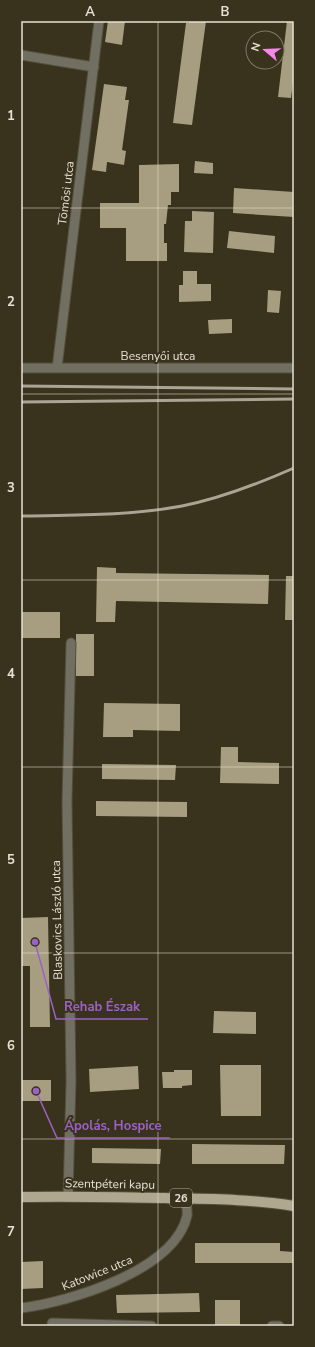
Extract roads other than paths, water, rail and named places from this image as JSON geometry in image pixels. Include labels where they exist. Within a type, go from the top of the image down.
[{"type":"main road","name":"Szentpéteri kapu","points":[[21,1197],[68,1196],[185,1198],[263,1201],[294,1206]]},
{"type":"street","name":"Tömösi utca","points":[[57,368],[100,21]]},
{"type":"street","points":[[21,55],[94,67]]},
{"type":"street","name":"Besenyői utca","points":[[21,368],[294,368]]},
{"type":"street","name":"Blaskovics László utca","points":[[68,1196],[72,1080],[67,801],[71,643]]},
{"type":"street","name":"Katowice utca","points":[[21,1308],[45,1305],[76,1296],[141,1269],[165,1248],[183,1226],[187,1214],[185,1198]]},
{"type":"street","points":[[52,1323],[152,1326]]},
{"type":"street","points":[[272,1326],[279,1326]]},
{"type":"railway","points":[[21,386],[294,389]]},
{"type":"railway","points":[[21,402],[294,399]]},
{"type":"railway","points":[[21,516],[142,512],[182,506],[239,490],[294,468]]},
{"type":"place","name":"Rehab Észak","points":[[35,942]]},
{"type":"place","name":"Ápolás, Hospice","points":[[36,1091]]}]
